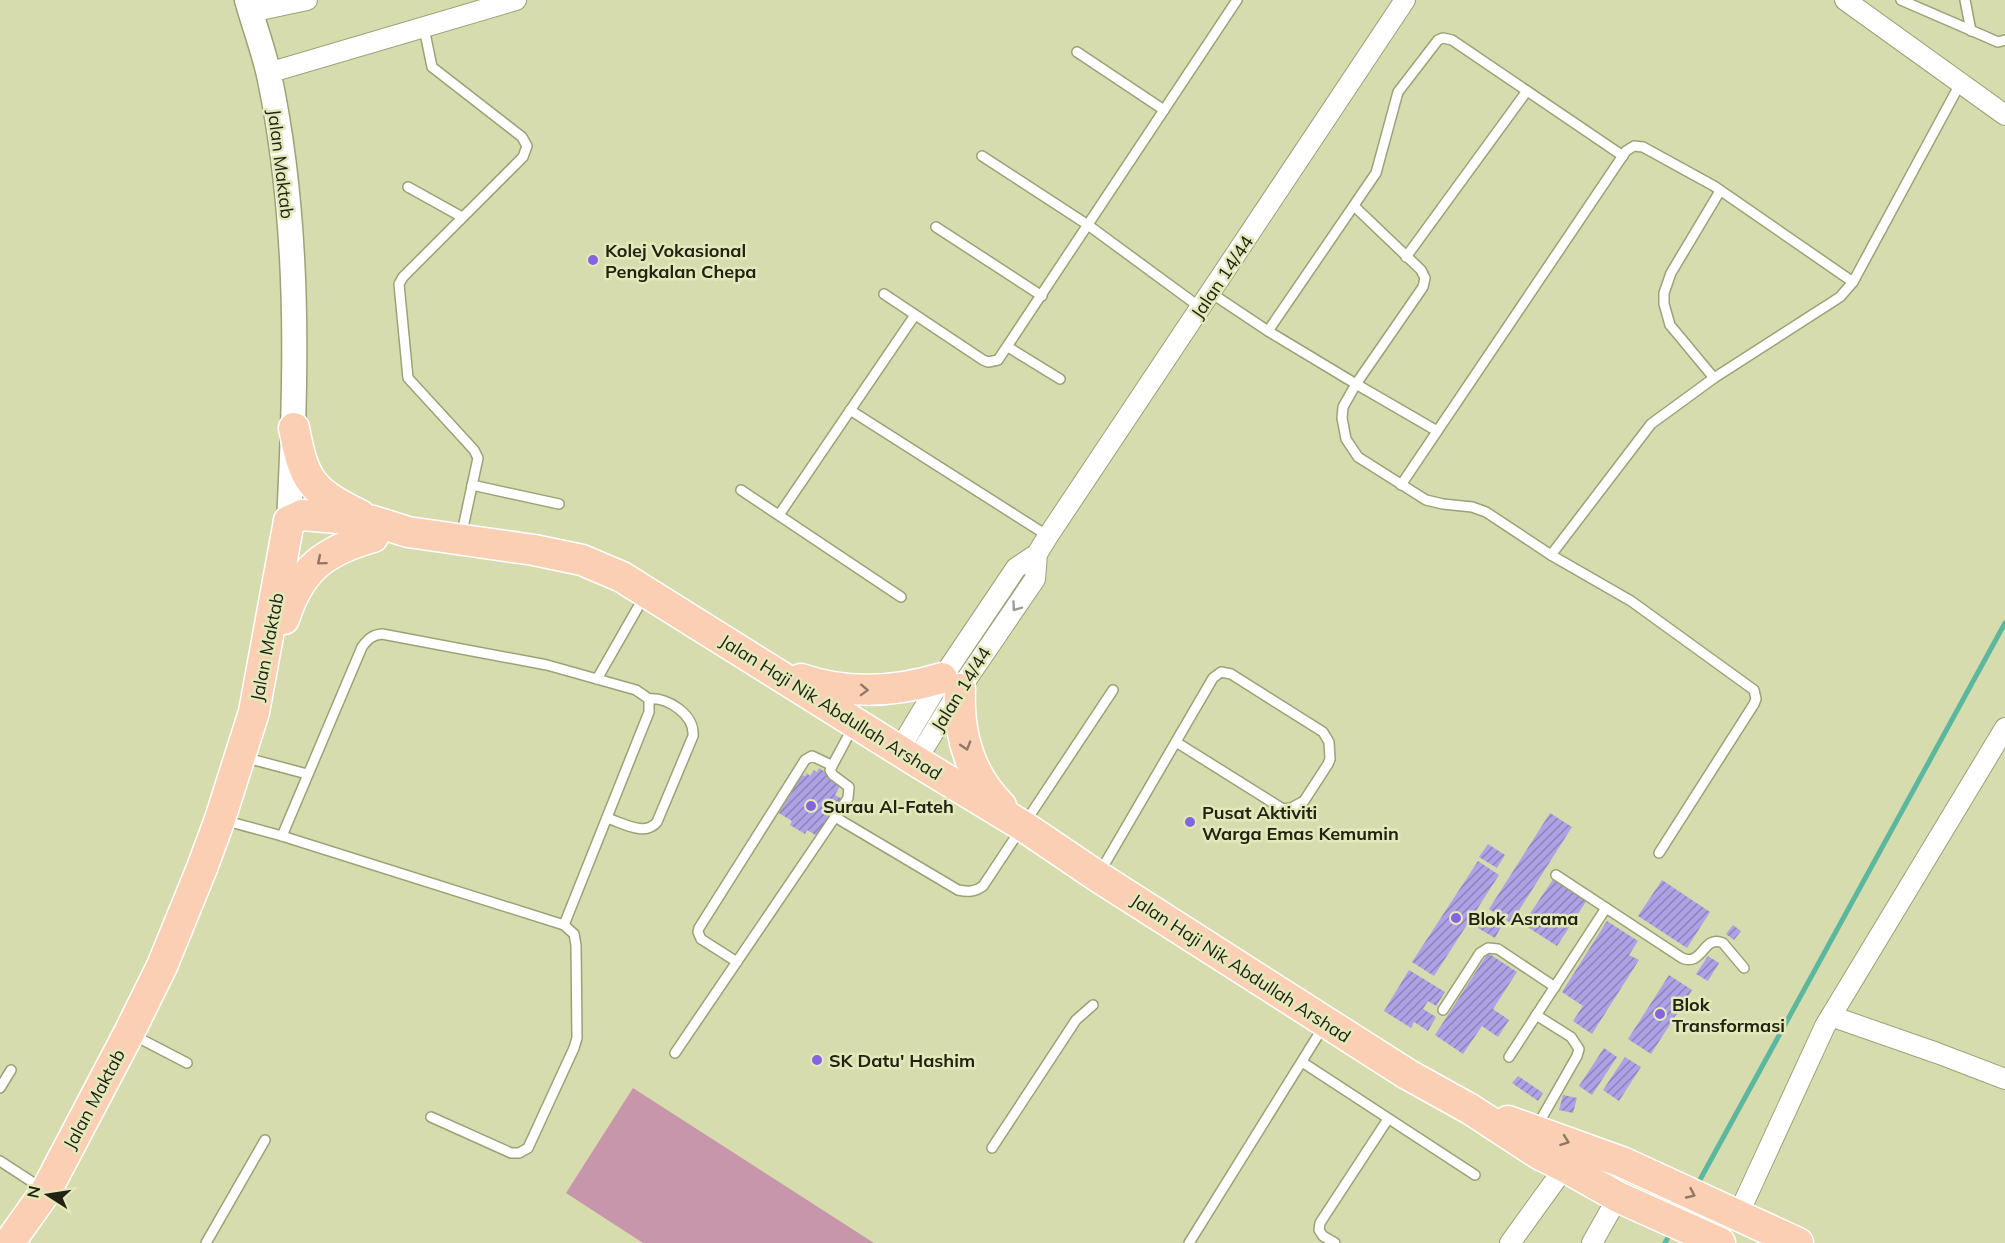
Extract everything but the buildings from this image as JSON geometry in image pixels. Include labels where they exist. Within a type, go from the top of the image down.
[{"type":"main road","points":[[254,712],[289,603],[301,582],[328,554],[373,529],[318,490],[307,476],[300,460],[294,428]]},
{"type":"main road","name":"Jalan Haji Nik Abdullah Arshad","points":[[289,521],[302,515],[373,529],[534,550],[582,560],[622,577],[1023,826],[1097,876],[1407,1074],[1470,1109],[1539,1154],[1624,1200],[1720,1243]]},
{"type":"main road","name":"Jalan Maktab","points":[[9,1243],[46,1191],[129,1033],[183,917],[220,819],[254,712],[289,521]]},
{"type":"main road","points":[[749,656],[804,680],[843,688],[883,690],[923,684],[951,684],[973,766],[994,799],[1023,826]]},
{"type":"main road","name":"Jalan Haji Nik Abdullah Arshad","points":[[1470,1109],[1622,1162],[1798,1243]]},
{"type":"street","points":[[249,6],[307,0]]},
{"type":"street","name":"Jalan 14/44","points":[[908,756],[951,684],[1035,579],[1037,554],[1048,536],[1406,0]]},
{"type":"street","points":[[1845,0],[2005,115]]},
{"type":"street","points":[[268,73],[507,2]]},
{"type":"street","name":"Jalan Maktab","points":[[249,6],[268,73],[285,168],[294,307],[294,428],[289,521]]},
{"type":"street","points":[[1738,1215],[1830,1016],[2005,728]]},
{"type":"street","points":[[1830,1016],[2005,1079]]},
{"type":"street","points":[[1510,1243],[1565,1167]]},
{"type":"street","points":[[1592,1243],[1624,1200]]},
{"type":"lane","points":[[884,294],[988,362],[998,360],[1237,0]]},
{"type":"lane","points":[[1901,0],[2003,43]]},
{"type":"lane","points":[[1965,0],[1971,30]]},
{"type":"lane","points":[[424,28],[432,67],[522,137],[527,147],[523,157],[403,277],[399,287],[408,378],[476,453],[477,462],[461,539]]},
{"type":"lane","points":[[1268,331],[1378,170],[1400,88],[1438,40],[1443,38],[1452,40],[1623,156]]},
{"type":"lane","points":[[1077,52],[1164,110]]},
{"type":"lane","points":[[1551,555],[1651,424],[1714,378],[1834,303],[1853,282],[1960,84]]},
{"type":"lane","points":[[1406,257],[1527,91]]},
{"type":"lane","points":[[1401,485],[1623,156],[1634,146],[1643,147],[1720,191],[1853,282]]},
{"type":"lane","points":[[982,156],[1206,300],[1268,331],[1437,431]]},
{"type":"lane","points":[[408,187],[462,218]]},
{"type":"lane","points":[[1714,378],[1670,325],[1666,315],[1664,293],[1671,273],[1720,191]]},
{"type":"lane","points":[[1354,206],[1423,274],[1424,283],[1343,407],[1343,429],[1346,439],[1358,457],[1432,502],[1482,510],[1551,555],[1630,601],[1751,686],[1756,694],[1754,704],[1659,853]]},
{"type":"lane","points":[[936,227],[1042,296]]},
{"type":"lane","points":[[779,515],[915,315]]},
{"type":"lane","points":[[1008,347],[1060,379]]},
{"type":"lane","points":[[850,410],[1048,536]]},
{"type":"lane","points":[[472,485],[559,504]]},
{"type":"lane","points":[[741,490],[901,597]]},
{"type":"lane","points":[[597,679],[647,591]]},
{"type":"lane","points":[[282,836],[362,647],[374,635],[382,634],[547,665],[636,690],[649,699],[663,700],[685,713],[694,728],[693,736],[653,828],[639,829],[607,818]]},
{"type":"lane","points":[[1097,876],[1213,678],[1221,672],[1226,672],[1326,735],[1329,742],[1330,759],[1304,801],[1291,808],[1283,808],[1176,742]]},
{"type":"lane","points":[[835,817],[958,890],[966,892],[979,889],[1113,690]]},
{"type":"lane","points":[[564,925],[649,712],[649,699]]},
{"type":"lane","points":[[675,1053],[850,793],[845,783],[831,773],[831,765],[855,723]]},
{"type":"lane","points":[[737,962],[701,939],[699,928],[805,760],[812,756],[831,765]]},
{"type":"lane","points":[[241,757],[307,774]]},
{"type":"lane","points":[[220,819],[282,836],[564,925],[574,934],[577,1038],[528,1148],[519,1153],[512,1153],[431,1117]]},
{"type":"lane","points":[[1556,875],[1682,958],[1687,960],[1697,958],[1709,943],[1719,941],[1724,943],[1744,968]]},
{"type":"lane","points":[[1509,1057],[1606,908]]},
{"type":"lane","points":[[1443,1010],[1480,953],[1488,948],[1498,949],[1555,987]]},
{"type":"lane","points":[[992,1148],[1076,1020],[1093,1005]]},
{"type":"lane","points":[[1535,1130],[1579,1049],[1571,1037],[1536,1015]]},
{"type":"lane","points":[[1189,1243],[1326,1022]]},
{"type":"lane","points":[[129,1033],[187,1063]]},
{"type":"lane","points":[[1302,1062],[1475,1175]]},
{"type":"lane","points":[[0,1088],[11,1070]]},
{"type":"lane","points":[[1335,1243],[1323,1236],[1319,1230],[1320,1223],[1388,1119]]},
{"type":"lane","points":[[206,1243],[265,1140]]},
{"type":"lane","points":[[0,1161],[46,1191]]},
{"type":"shaded area","points":[[633,1088],[874,1243],[643,1243],[566,1193]]},
{"type":"waterway","points":[[1696,1187],[2005,623]]},
{"type":"waterway","points":[[1665,1243],[1671,1232]]},
{"type":"place","name":"Kolej Vokasional Pengkalan Chepa","points":[[593,260]]},
{"type":"place","name":"Surau Al-Fateh","points":[[811,806]]},
{"type":"place","name":"Pusat Aktiviti Warga Emas Kemumin","points":[[1190,822]]},
{"type":"place","name":"Blok Asrama","points":[[1456,918]]},
{"type":"place","name":"Blok Transformasi","points":[[1660,1014]]},
{"type":"place","name":"SK Datu' Hashim","points":[[817,1060]]}]
